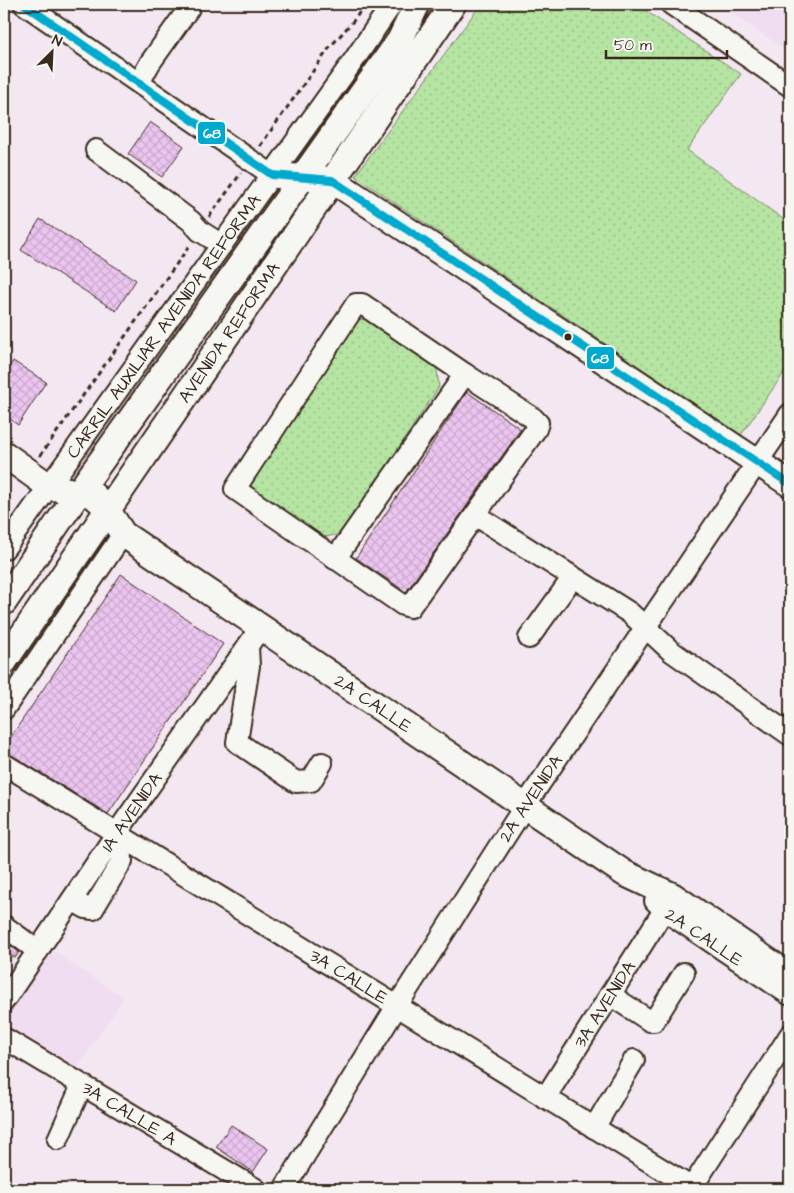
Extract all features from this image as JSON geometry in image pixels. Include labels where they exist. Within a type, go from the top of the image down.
[{"type":"main road","name":"AVENIDA REFORMA","points":[[4,602],[79,492],[400,40],[416,4]]},
{"type":"main road","name":"AVENIDA REFORMA","points":[[4,662],[453,4]]},
{"type":"main road","points":[[272,175],[332,180],[790,484]]},
{"type":"main road","name":"2A CALLE","points":[[4,454],[50,486],[93,495],[123,534],[254,636],[524,806],[624,873],[673,896],[790,976]]},
{"type":"main road","name":"2A CALLE","points":[[50,486],[65,514],[78,528],[123,534]]},
{"type":"street","name":"CARRIL AUXILIAR AVENIDA REFORMA","points":[[4,549],[392,4]]},
{"type":"street","points":[[671,4],[790,86]]},
{"type":"street","points":[[27,5],[272,175]]},
{"type":"street","points":[[139,83],[150,63],[189,8]]},
{"type":"street","points":[[96,150],[191,221],[200,231],[222,245]]},
{"type":"street","points":[[356,304],[362,304],[538,423],[536,429],[475,515],[410,607],[403,605],[235,489],[237,483],[356,304]]},
{"type":"street","points":[[335,559],[465,374]]},
{"type":"street","name":"2A AVENIDA","points":[[284,1189],[524,806],[790,414]]},
{"type":"street","points":[[475,515],[630,613],[671,652],[790,735]]},
{"type":"street","points":[[4,709],[123,534]]},
{"type":"street","points":[[530,638],[573,577]]},
{"type":"street","points":[[254,636],[237,742],[296,782],[311,781],[322,763]]},
{"type":"street","name":"1A AVENIDA","points":[[119,836],[254,636]]},
{"type":"street","name":"3A CALLE","points":[[4,764],[692,1189]]},
{"type":"street","points":[[4,1001],[72,900],[86,908],[93,909],[122,861],[119,836]]},
{"type":"street","name":"2A CALLE","points":[[624,873],[664,910],[790,995]]},
{"type":"street","name":"3A AVENIDA","points":[[545,1098],[664,910]]},
{"type":"street","points":[[4,926],[38,950]]},
{"type":"street","points":[[610,995],[650,1021],[654,1021],[684,973]]},
{"type":"street","points":[[692,1189],[790,1035]]},
{"type":"street","name":"3A CALLE A","points":[[4,1038],[256,1189]]},
{"type":"street","points":[[594,1128],[634,1060]]},
{"type":"street","points":[[58,1139],[82,1084]]},
{"type":"path","points":[[29,472],[330,47],[355,20],[365,4]]},
{"type":"shaded area","points":[[719,4],[790,4],[790,53]]},
{"type":"shaded area","points":[[50,949],[124,998],[69,1080],[4,1036],[4,1018]]},
{"type":"green space","points":[[481,4],[635,4],[741,74],[687,150],[790,224],[790,364],[741,435],[355,176]]},
{"type":"green space","points":[[368,318],[436,363],[439,387],[341,534],[314,539],[252,494],[245,474],[348,322]]},
{"type":"building","points":[[150,122],[184,146],[162,177],[128,154]]},
{"type":"building","points":[[40,219],[136,280],[116,311],[21,250]]},
{"type":"building","points":[[13,361],[46,382],[18,425],[4,415],[4,375]]},
{"type":"building","points":[[467,392],[521,429],[406,592],[356,558]]},
{"type":"building","points":[[121,574],[223,644],[108,814],[10,754],[4,747]]},
{"type":"building","points":[[4,941],[19,952],[15,958],[4,950]]},
{"type":"building","points":[[231,1125],[268,1149],[253,1172],[216,1147]]},
{"type":"transit line","name":"68","points":[[24,4],[272,175],[332,180],[790,484]]}]
